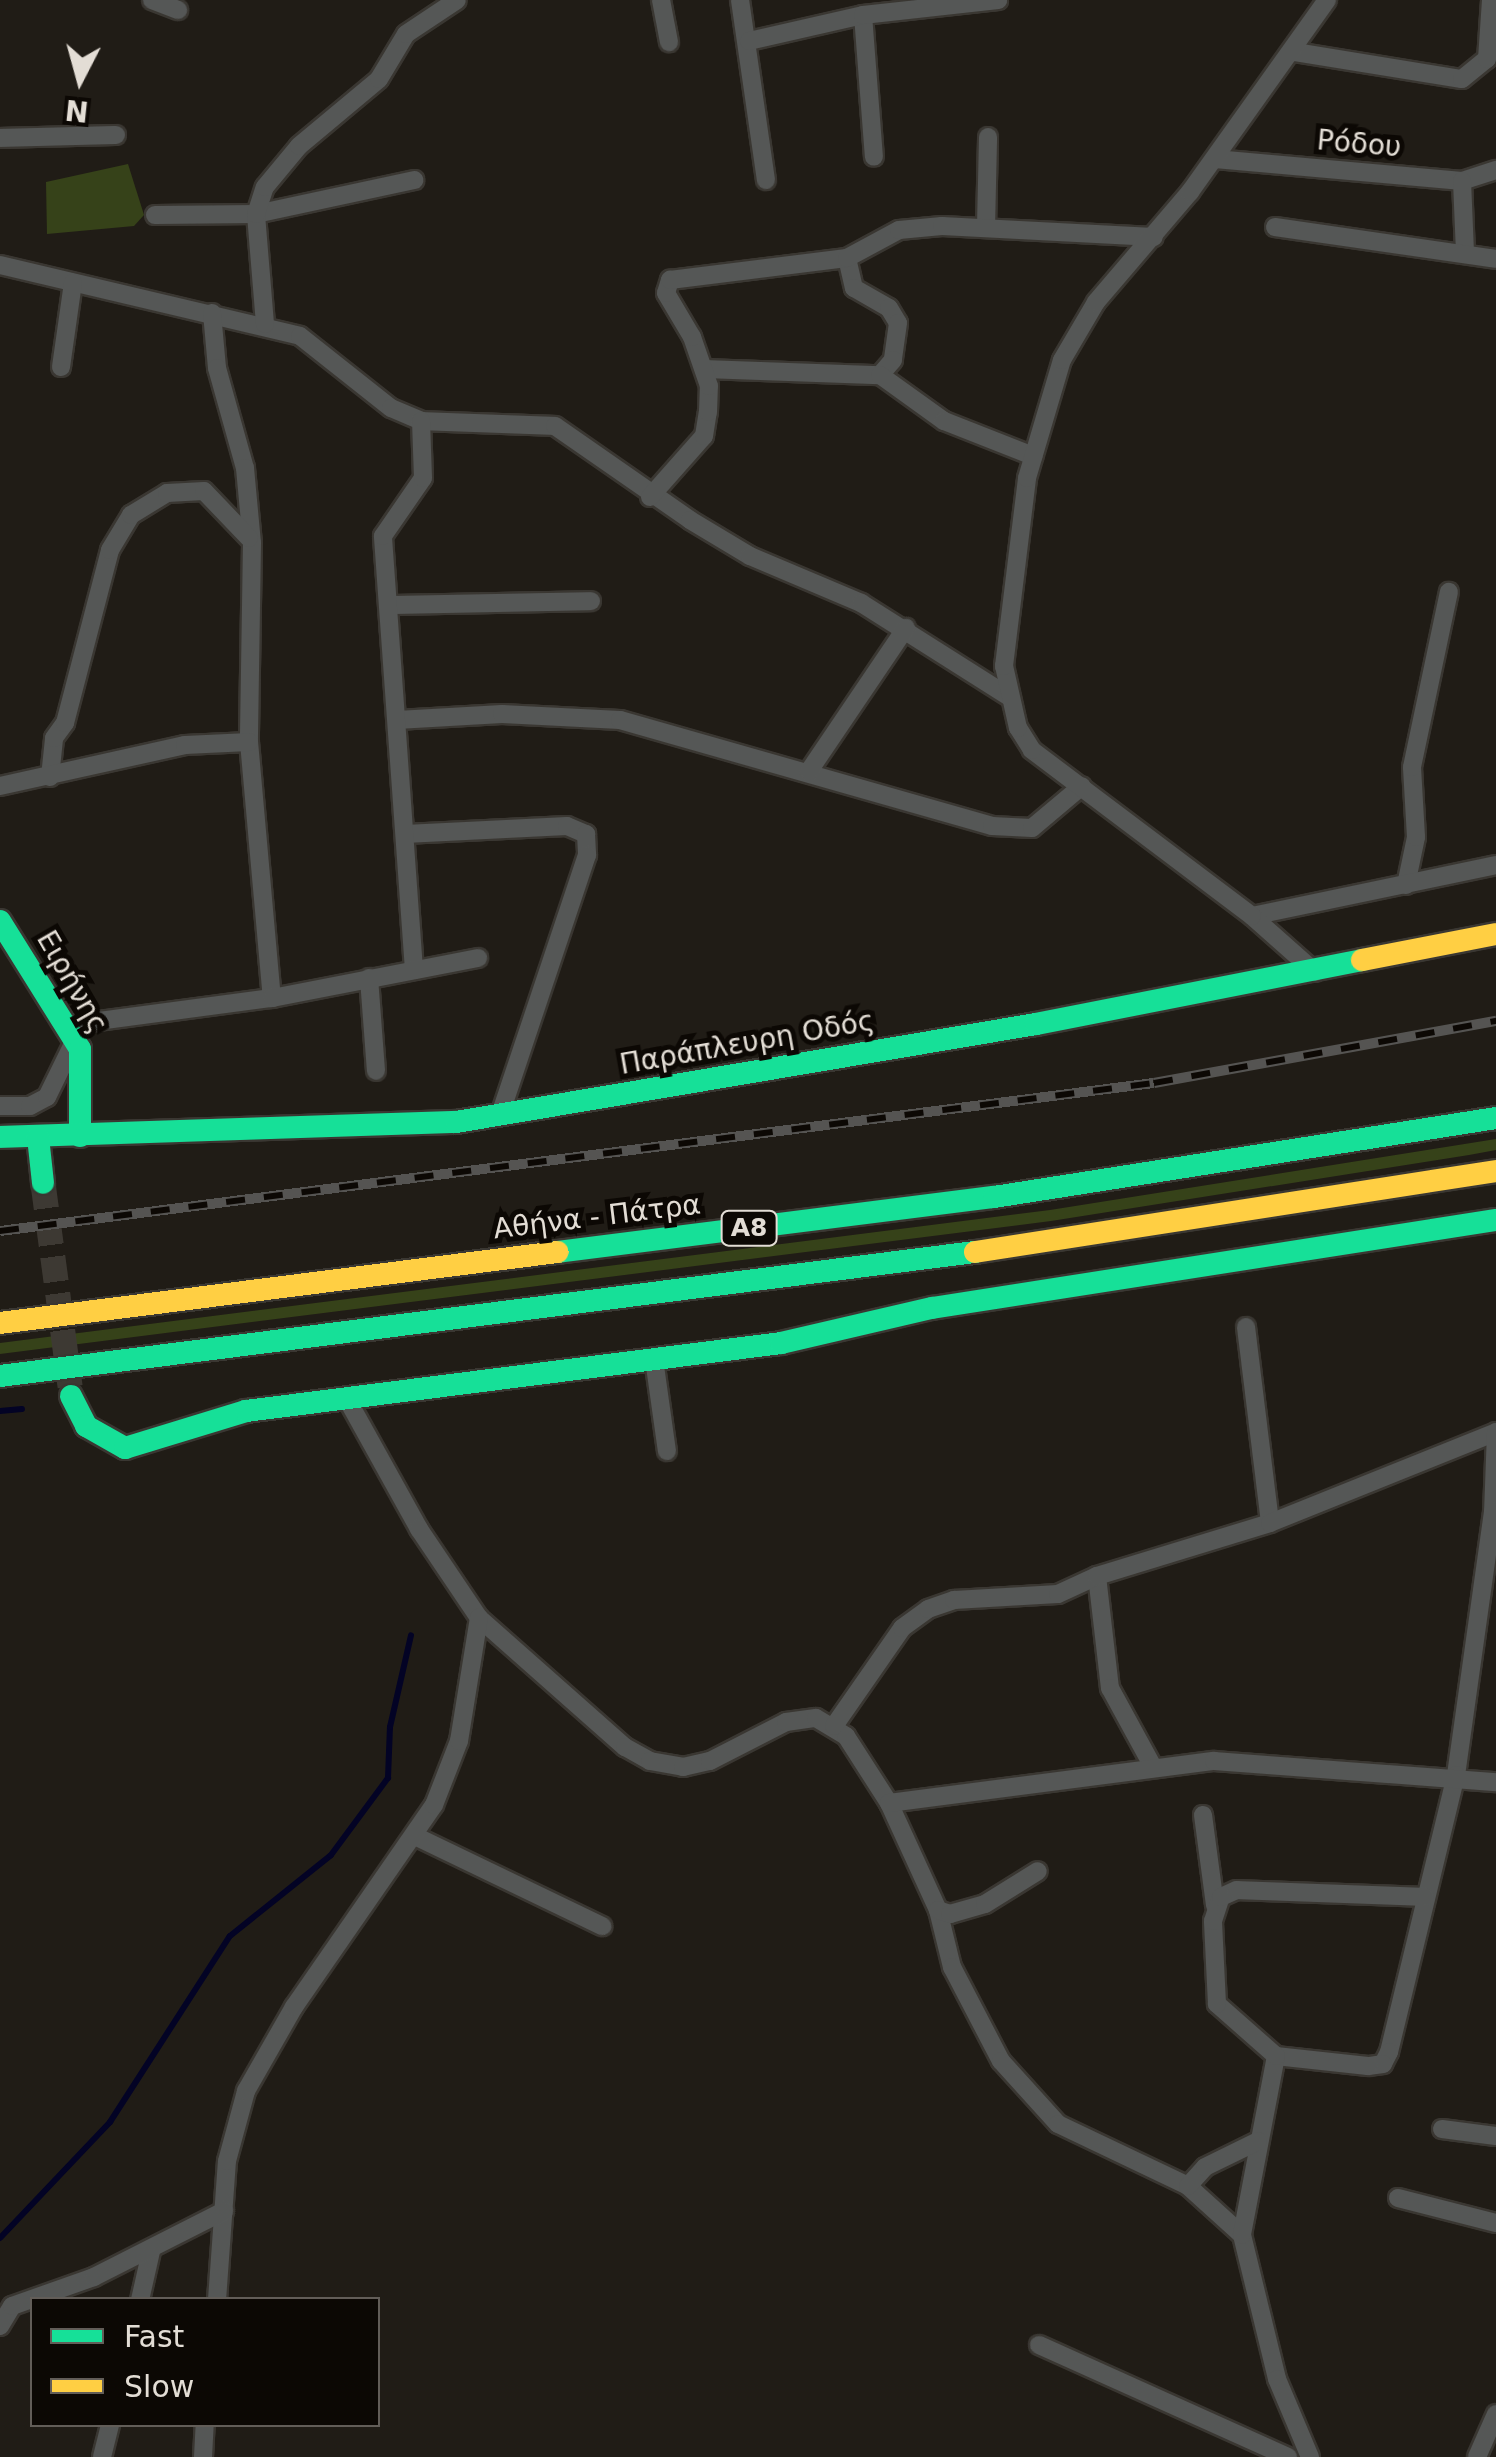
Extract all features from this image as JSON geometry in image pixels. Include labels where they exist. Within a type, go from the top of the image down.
[{"type":"main road","name":"Ειρήνης","points":[[0,921],[72,1030],[82,1059],[80,1136]]},
{"type":"main road","name":"Παράπλευρη Οδός","points":[[0,1137],[380,1129],[500,1115],[1314,972],[1496,934]]},
{"type":"main road","name":"Αθήνα - Πάτρα","points":[[0,1323],[994,1197],[1496,1118]]},
{"type":"main road","points":[[38,1137],[43,1183]]},
{"type":"main road","name":"Α8","points":[[0,1376],[1002,1249],[1496,1172]]},
{"type":"main road","points":[[72,1396],[86,1426],[124,1448],[246,1411],[811,1338],[965,1302],[1496,1220]]},
{"type":"street","points":[[152,0],[178,10]]},
{"type":"street","points":[[265,324],[256,214],[265,188],[291,154],[379,79],[406,34],[438,6],[457,0]]},
{"type":"street","points":[[661,0],[670,42]]},
{"type":"street","points":[[740,0],[749,41],[766,180]]},
{"type":"street","points":[[749,41],[863,16],[998,0]]},
{"type":"street","points":[[1314,972],[1252,916],[1032,750],[1008,696],[1005,639],[1033,456],[1077,330],[1215,159],[1295,52],[1327,0]]},
{"type":"street","points":[[1295,52],[1462,80],[1487,59],[1492,0]]},
{"type":"street","points":[[863,16],[874,158]]},
{"type":"street","points":[[0,138],[116,135]]},
{"type":"street","points":[[986,227],[988,137]]},
{"type":"street","name":"Ρόδου","points":[[1215,159],[1462,181],[1496,170]]},
{"type":"street","points":[[155,215],[256,214],[414,180]]},
{"type":"street","points":[[1462,181],[1466,252]]},
{"type":"street","points":[[1274,226],[1496,259]]},
{"type":"street","points":[[650,496],[704,436],[709,386],[666,293],[670,280],[847,258],[900,230],[986,227],[1154,237]]},
{"type":"street","points":[[847,258],[854,288],[889,308],[898,323],[893,360],[880,375]]},
{"type":"street","points":[[0,265],[265,324],[300,336],[391,408],[421,420],[555,426],[650,496],[750,556],[906,628],[1008,696]]},
{"type":"street","points":[[61,367],[74,283]]},
{"type":"street","points":[[212,313],[217,368],[244,468],[252,543],[249,742],[272,998]]},
{"type":"street","points":[[704,369],[880,375],[944,422],[1033,456]]},
{"type":"street","points":[[414,970],[383,536],[424,478],[421,420]]},
{"type":"street","points":[[50,776],[54,738],[65,723],[110,550],[132,515],[167,493],[204,491],[239,522],[252,543]]},
{"type":"street","points":[[1406,885],[1416,837],[1412,767],[1449,592]]},
{"type":"street","points":[[390,606],[591,601]]},
{"type":"street","points":[[809,771],[906,628]]},
{"type":"street","points":[[397,720],[582,714],[809,771],[894,800],[1016,828],[1032,828],[1051,817],[1082,786]]},
{"type":"street","points":[[0,786],[184,745],[249,742]]},
{"type":"street","points":[[405,834],[567,826],[586,834],[588,855],[500,1115]]},
{"type":"street","points":[[1252,916],[1496,864]]},
{"type":"street","points":[[0,1106],[30,1106],[47,1097],[66,1070],[72,1030],[272,998],[478,958]]},
{"type":"street","points":[[369,978],[376,1071]]},
{"type":"street","points":[[1246,1327],[1270,1523]]},
{"type":"street","points":[[654,1360],[667,1451]]},
{"type":"street","points":[[347,1399],[419,1529],[479,1618],[625,1747],[665,1766],[710,1761],[786,1722],[816,1718],[834,1726],[888,1803],[938,1910],[965,1995],[1026,2092],[1083,2141],[1188,2186],[1242,2235]]},
{"type":"street","points":[[834,1726],[902,1628],[928,1609],[954,1600],[1047,1597],[1097,1576],[1270,1523],[1496,1432],[1476,1646],[1456,1775],[1383,2064],[1276,2056],[1218,2004],[1215,1905],[1203,1814]]},
{"type":"street","points":[[1097,1576],[1110,1688],[1153,1766]]},
{"type":"street","points":[[216,2297],[230,2138],[257,2067],[414,1836],[459,1741],[479,1618]]},
{"type":"street","points":[[1476,1646],[1496,1652]]},
{"type":"street","points":[[888,1803],[1214,1761],[1456,1775],[1496,1782]]},
{"type":"street","points":[[414,1836],[602,1926]]},
{"type":"street","points":[[938,1910],[950,1914],[985,1904],[1038,1871]]},
{"type":"street","points":[[1215,1905],[1236,1890],[1425,1897]]},
{"type":"street","points":[[1276,2056],[1242,2235],[1277,2378],[1310,2457]]},
{"type":"street","points":[[1442,2129],[1496,2136]]},
{"type":"street","points":[[1188,2186],[1205,2168],[1258,2140]]},
{"type":"street","points":[[1398,2198],[1496,2223]]},
{"type":"street","points":[[35,2297],[151,2251],[224,2211]]},
{"type":"street","points":[[141,2297],[151,2251]]},
{"type":"street","points":[[0,2326],[12,2306],[30,2299]]},
{"type":"street","points":[[1039,2345],[1288,2457]]},
{"type":"street","points":[[1484,2455],[1496,2414]]},
{"type":"street","points":[[102,2457],[109,2427]]},
{"type":"street","points":[[204,2427],[204,2457]]},
{"type":"green space","points":[[128,164],[144,215],[134,226],[47,234],[46,182]]},
{"type":"green space","points":[[1496,1139],[1496,1150],[1469,1155],[1051,1221],[0,1354],[0,1343],[1050,1210]]},
{"type":"waterway","points":[[0,1411],[22,1409]]},
{"type":"waterway","points":[[0,2238],[110,2122],[230,1936],[331,1855],[388,1778],[390,1727],[411,1635]]},
{"type":"tunnel","points":[[43,1183],[70,1386]]},
{"type":"railway","points":[[0,1231],[1154,1083],[1496,1021]]},
{"type":"traffic: fast","points":[[0,921],[80,1049],[80,1136]]},
{"type":"traffic: fast","points":[[0,1137],[456,1122],[1036,1024],[1362,960]]},
{"type":"traffic: fast","points":[[557,1252],[994,1197],[1496,1118]]},
{"type":"traffic: fast","points":[[38,1137],[43,1183]]},
{"type":"traffic: fast","points":[[71,1396],[86,1426],[125,1448],[246,1411],[781,1343],[932,1308],[1496,1220]]},
{"type":"traffic: fast","points":[[0,1376],[975,1252]]},
{"type":"traffic: slow","points":[[1362,960],[1496,934]]},
{"type":"traffic: slow","points":[[975,1252],[1496,1171]]},
{"type":"traffic: slow","points":[[0,1323],[557,1252]]}]
